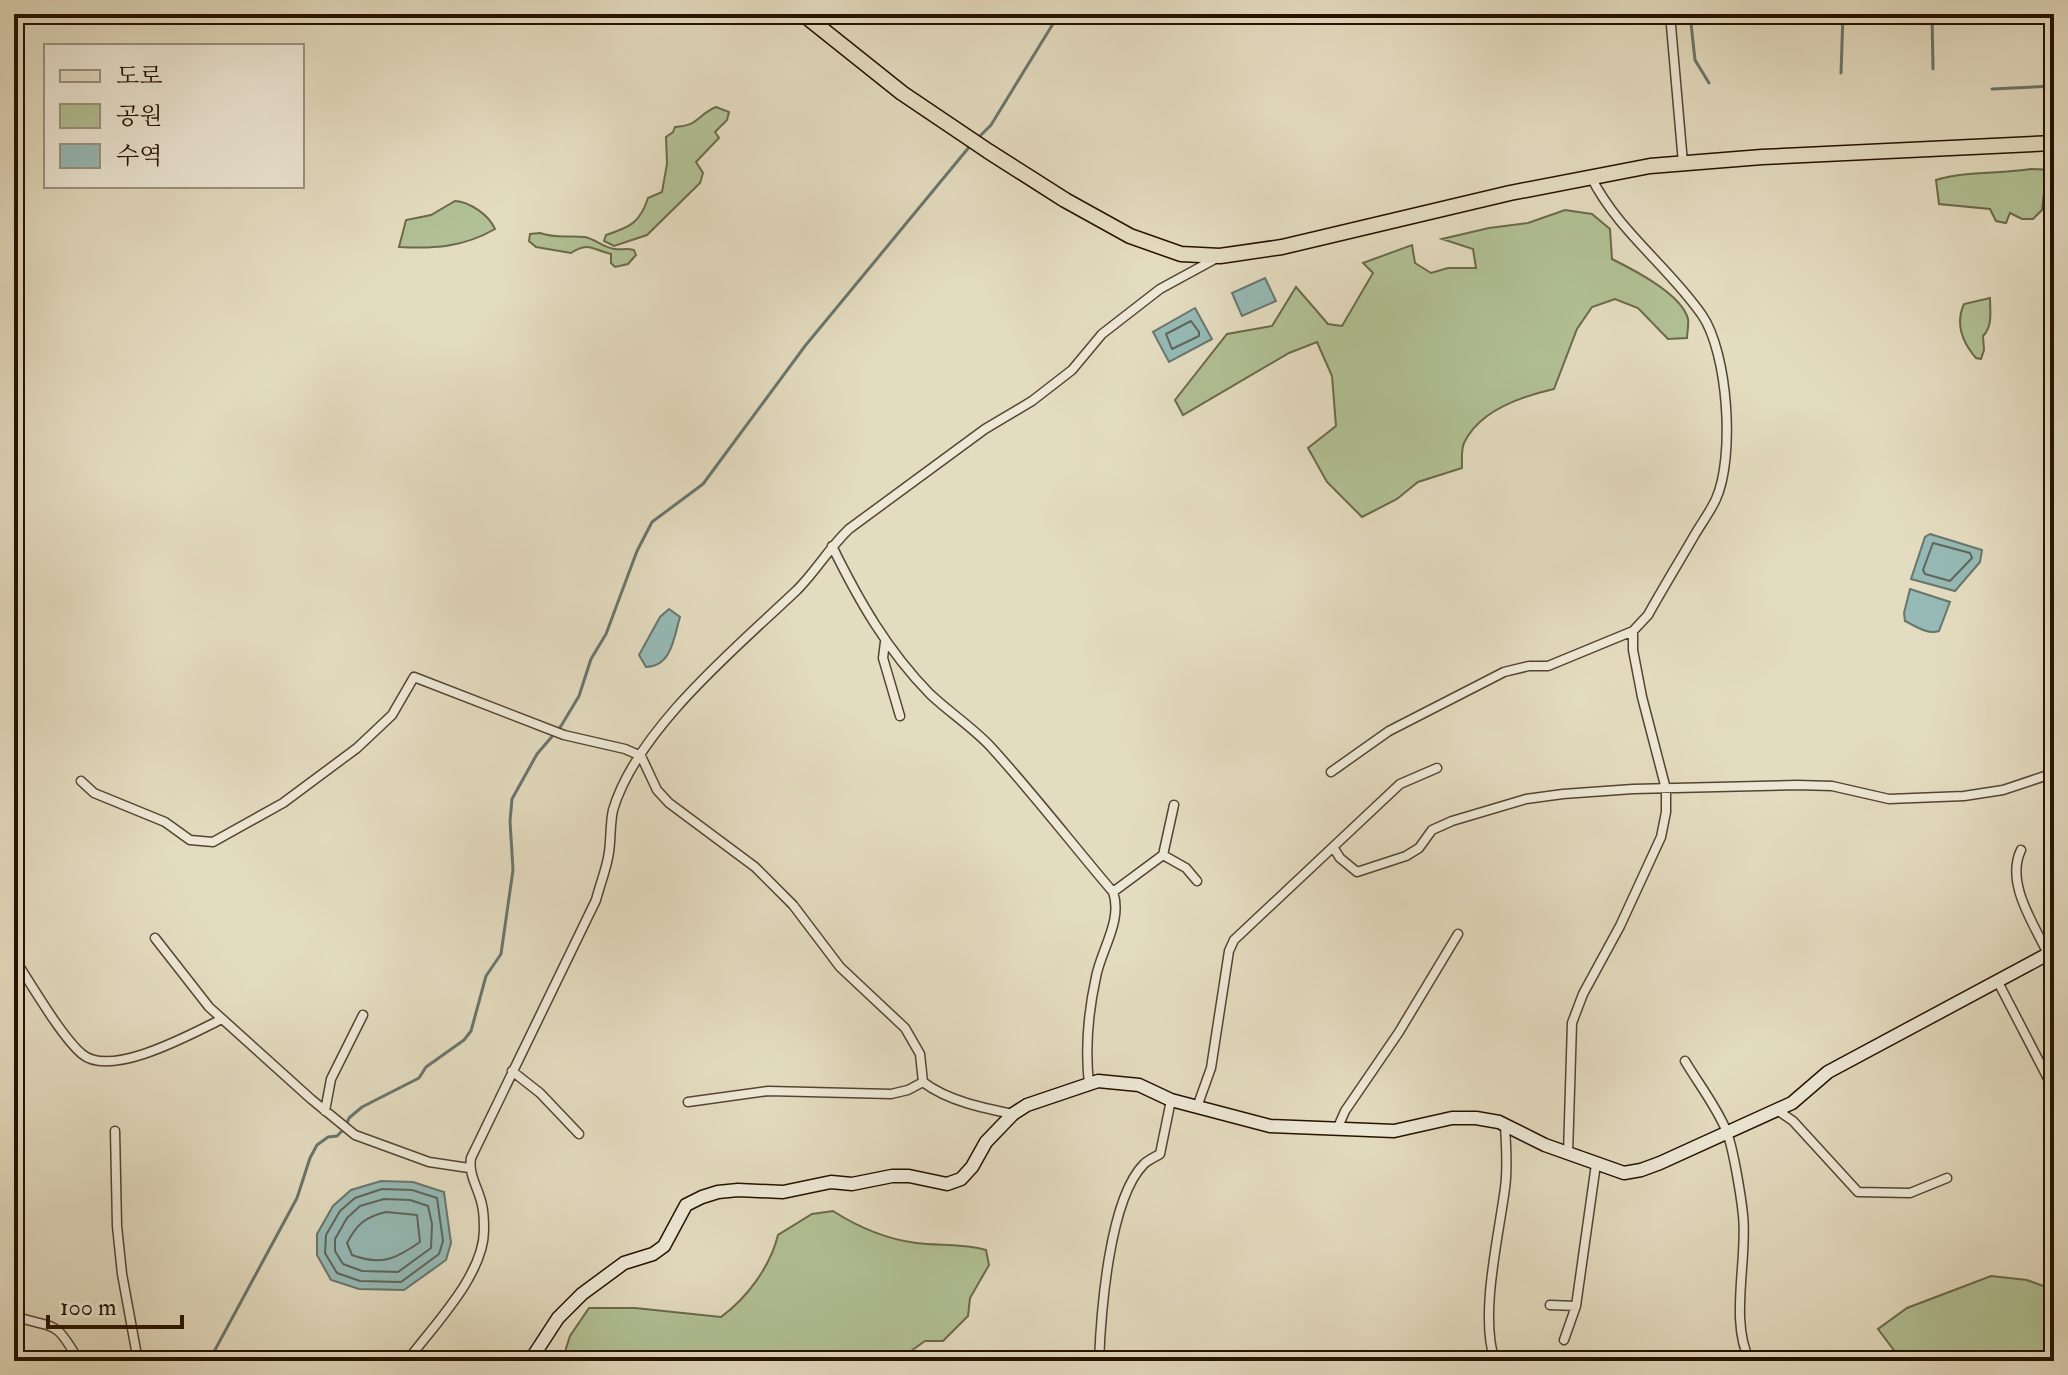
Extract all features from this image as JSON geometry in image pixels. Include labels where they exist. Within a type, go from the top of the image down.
[{"type":"main road","points":[[803,14],[902,93],[1065,200],[1130,236],[1181,254],[1220,256],[1282,247],[1591,176],[1650,166],[1762,157],[2054,143]]},
{"type":"street","points":[[1670,14],[1683,163]]},
{"type":"street","points":[[1331,772],[1389,731],[1504,672],[1529,666],[1548,666],[1633,631],[1648,615],[1716,498],[1724,470],[1726,428],[1722,369],[1703,316],[1621,224],[1591,176]]},
{"type":"street","points":[[407,1361],[465,1285],[476,1262],[484,1233],[482,1205],[469,1168],[471,1158],[596,900],[609,855],[613,810],[658,730],[726,654],[799,588],[849,529],[985,429],[1032,401],[1072,370],[1102,334],[1160,289],[1220,256]]},
{"type":"street","points":[[832,546],[868,618],[885,642],[932,696],[990,746],[1113,892],[1115,916],[1096,975],[1087,1031],[1089,1084]]},
{"type":"street","points":[[1568,1154],[1572,1023],[1583,994],[1620,926],[1661,837],[1666,812],[1666,789],[1642,697],[1633,650],[1633,631]]},
{"type":"street","points":[[885,642],[883,658],[900,716]]},
{"type":"street","points":[[81,781],[94,793],[165,822],[190,840],[213,842],[283,803],[357,748],[392,715],[414,677],[564,735],[625,749],[641,756],[657,790],[669,803],[755,867],[793,905],[840,967],[905,1028],[920,1054],[923,1082]]},
{"type":"street","points":[[1197,1107],[1211,1068],[1229,951],[1234,940],[1400,784],[1437,768]]},
{"type":"street","points":[[1333,847],[1340,858],[1357,872],[1367,871],[1419,848],[1432,830],[1475,813],[1526,799],[1563,794],[1742,785],[1832,786],[1889,799],[1964,796],[2003,790],[2054,773]]},
{"type":"street","points":[[1113,892],[1163,855],[1174,805]]},
{"type":"street","points":[[530,1361],[558,1318],[582,1294],[624,1263],[653,1254],[664,1246],[686,1205],[718,1192],[783,1192],[831,1182],[862,1182],[875,1177],[909,1176],[947,1184],[961,1179],[986,1142],[1013,1114],[1027,1105],[1098,1081],[1139,1085],[1171,1100],[1270,1126],[1394,1131],[1452,1118],[1476,1118],[1505,1126],[1568,1154],[1624,1173],[1641,1170],[1792,1103],[1828,1072],[2051,956],[2026,906],[2015,874],[2015,862],[2021,850]]},
{"type":"street","points":[[1163,855],[1186,868],[1197,881]]},
{"type":"street","points":[[1338,1127],[1345,1111],[1399,1032],[1458,934]]},
{"type":"street","points":[[155,938],[189,983],[222,1019],[355,1135],[429,1162],[469,1168]]},
{"type":"street","points":[[14,958],[71,1042],[85,1057],[107,1061],[128,1060],[222,1019]]},
{"type":"street","points":[[1998,982],[2054,1090]]},
{"type":"street","points":[[325,1111],[331,1079],[363,1015]]},
{"type":"street","points":[[1685,1061],[1727,1131],[1743,1214],[1744,1263],[1739,1301],[1746,1353],[1750,1361]]},
{"type":"street","points":[[512,1071],[540,1093],[579,1134]]},
{"type":"street","points":[[688,1102],[768,1091],[891,1094],[923,1082]]},
{"type":"street","points":[[923,1082],[947,1095],[1013,1114]]},
{"type":"street","points":[[1099,1361],[1104,1283],[1122,1202],[1144,1164],[1160,1154],[1171,1100]]},
{"type":"street","points":[[1777,1110],[1793,1121],[1858,1192],[1910,1193],[1947,1178]]},
{"type":"street","points":[[1493,1361],[1489,1333],[1494,1253],[1506,1185],[1505,1126]]},
{"type":"street","points":[[115,1131],[117,1226],[122,1274],[138,1361]]},
{"type":"street","points":[[1564,1340],[1576,1306],[1596,1164]]},
{"type":"street","points":[[1550,1305],[1576,1306]]},
{"type":"street","points":[[14,1316],[51,1324],[62,1333],[79,1361]]},
{"type":"green space","points":[[716,107],[729,112],[727,120],[715,132],[719,138],[696,162],[703,173],[700,183],[647,235],[614,246],[604,241],[606,235],[633,223],[648,198],[662,192],[667,164],[666,137],[675,127],[694,122]]},
{"type":"green space","points":[[2031,169],[2054,170],[2054,185],[2044,193],[2042,210],[2033,219],[2022,219],[2010,213],[2006,223],[1996,221],[1990,209],[1939,204],[1936,180]]},
{"type":"green space","points":[[455,201],[478,210],[495,229],[472,240],[448,246],[399,247],[406,220],[431,215]]},
{"type":"green space","points":[[1565,210],[1592,214],[1610,229],[1612,259],[1655,283],[1676,300],[1688,319],[1687,338],[1668,339],[1638,308],[1615,299],[1592,307],[1577,329],[1554,389],[1516,401],[1480,422],[1464,443],[1462,468],[1418,482],[1397,499],[1362,517],[1327,482],[1308,448],[1336,426],[1332,376],[1317,342],[1289,353],[1183,415],[1175,400],[1227,334],[1272,326],[1296,287],[1328,324],[1342,326],[1373,273],[1363,263],[1412,245],[1415,263],[1431,273],[1448,268],[1476,268],[1473,249],[1442,239],[1528,223]]},
{"type":"green space","points":[[530,234],[585,237],[611,248],[634,250],[636,255],[628,264],[615,267],[611,263],[611,254],[591,248],[571,253],[536,247],[529,241]]},
{"type":"green space","points":[[1990,298],[1990,323],[1983,336],[1981,359],[1976,358],[1967,346],[1962,333],[1961,311],[1964,304]]},
{"type":"green space","points":[[833,1211],[862,1227],[894,1239],[986,1250],[989,1265],[970,1298],[968,1316],[943,1341],[925,1341],[911,1351],[909,1361],[562,1361],[570,1336],[589,1308],[635,1308],[721,1317],[740,1301],[756,1281],[778,1235],[812,1214]]},
{"type":"green space","points":[[1991,1276],[2027,1280],[2054,1290],[2054,1361],[1902,1361],[1878,1329],[1907,1308]]},
{"type":"water","points":[[1265,278],[1276,301],[1242,316],[1232,293]]},
{"type":"water","points":[[1195,308],[1212,339],[1169,362],[1153,332]]},
{"type":"water","points":[[1930,534],[1982,550],[1980,562],[1955,591],[1911,579],[1925,537]]},
{"type":"water","points":[[1910,589],[1950,602],[1939,631],[1926,631],[1905,621]]},
{"type":"water","points":[[669,609],[680,617],[670,649],[661,662],[646,667],[639,655],[660,617]]},
{"type":"water","points":[[381,1181],[413,1182],[444,1192],[451,1243],[446,1260],[404,1290],[359,1289],[331,1280],[317,1255],[317,1234],[333,1206],[351,1190]]},
{"type":"waterway","points":[[978,138],[991,125],[1059,14]]},
{"type":"waterway","points":[[1690,14],[1695,60],[1709,83]]},
{"type":"waterway","points":[[1841,73],[1843,14]]},
{"type":"waterway","points":[[1932,14],[1933,69]]},
{"type":"waterway","points":[[1992,89],[2054,86]]},
{"type":"waterway","points":[[209,1361],[297,1198],[317,1145],[328,1137],[337,1136],[349,1118],[362,1107],[419,1078],[426,1067],[464,1040],[471,1031],[486,976],[501,954],[513,870],[512,799],[537,754],[561,726],[579,696],[591,659],[606,634],[637,551],[652,522],[703,484],[805,346],[970,146]]}]
